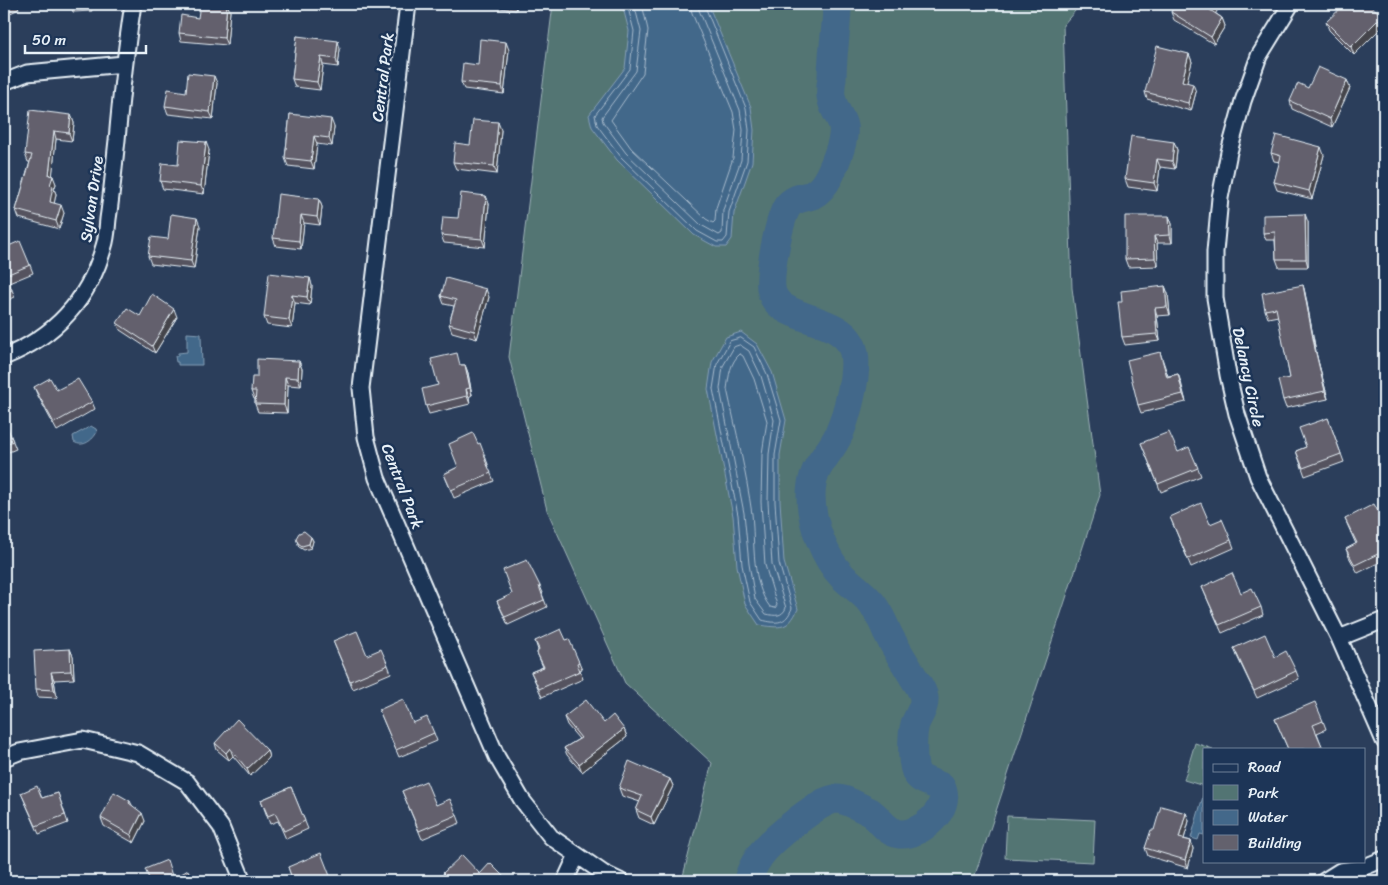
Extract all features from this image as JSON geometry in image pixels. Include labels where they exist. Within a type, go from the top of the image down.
[{"type":"street","name":"Sylvan Drive","points":[[4,357],[21,350],[42,337],[66,318],[89,284],[104,245],[111,197],[124,64],[133,4]]},
{"type":"street","name":"Central Park","points":[[408,4],[361,388],[366,437],[377,478],[498,757],[522,800],[551,837],[576,855],[601,877],[620,881]]},
{"type":"street","name":"Delancy Circle","points":[[1291,4],[1259,56],[1243,101],[1229,152],[1220,198],[1215,252],[1215,298],[1228,375],[1237,414],[1258,478],[1339,638],[1384,741]]},
{"type":"street","points":[[4,82],[27,73],[124,64]]},
{"type":"street","points":[[1339,638],[1384,620]]},
{"type":"street","points":[[4,758],[19,752],[83,740],[138,753],[187,782],[221,827],[243,881]]},
{"type":"street","points":[[565,881],[576,855]]},
{"type":"street","points":[[1324,881],[1340,871],[1360,874],[1384,859]]},
{"type":"green space","points":[[553,4],[1081,4],[1063,25],[1072,288],[1100,495],[973,881],[683,876],[712,763],[625,683],[547,510],[509,357]]},
{"type":"green space","points":[[1195,743],[1210,748],[1203,748],[1203,786],[1184,780]]},
{"type":"green space","points":[[1007,816],[1095,820],[1093,862],[1005,858]]},
{"type":"water","points":[[622,4],[708,4],[751,107],[754,130],[752,162],[734,213],[732,239],[726,247],[716,247],[694,235],[617,160],[592,127],[589,115],[625,68],[629,31]]},
{"type":"water","points":[[741,332],[757,344],[772,372],[786,420],[780,455],[780,501],[784,562],[798,609],[791,621],[778,627],[759,625],[745,604],[737,566],[733,516],[708,389],[712,362],[726,337]]},
{"type":"water","points":[[187,333],[201,334],[202,365],[178,365],[178,362],[176,362],[175,356],[178,356],[178,353],[187,352]]},
{"type":"water","points":[[91,426],[97,432],[93,438],[84,444],[74,442],[73,436]]},
{"type":"water","points":[[1203,796],[1203,835],[1200,834],[1198,840],[1191,838]]},
{"type":"building","points":[[200,4],[227,4],[224,38],[179,33],[181,15],[198,18]]},
{"type":"building","points":[[1176,4],[1214,4],[1210,10],[1222,18],[1211,37],[1171,12]]},
{"type":"building","points":[[1345,4],[1369,4],[1382,16],[1351,47],[1326,22]]},
{"type":"building","points":[[297,36],[338,41],[336,59],[321,57],[317,82],[292,79]]},
{"type":"building","points":[[480,39],[506,42],[502,86],[461,82],[463,63],[478,65]]},
{"type":"building","points":[[1157,46],[1189,54],[1182,81],[1193,84],[1188,103],[1145,92]]},
{"type":"building","points":[[1318,67],[1347,80],[1330,119],[1290,101],[1298,83],[1308,88]]},
{"type":"building","points":[[188,73],[214,76],[210,112],[165,106],[168,89],[186,92]]},
{"type":"building","points":[[30,110],[71,115],[69,133],[54,131],[49,175],[53,176],[50,185],[53,186],[50,202],[61,205],[56,221],[16,210],[32,155],[25,154]]},
{"type":"building","points":[[290,114],[331,119],[329,138],[314,136],[311,161],[285,158]]},
{"type":"building","points":[[473,120],[498,122],[494,166],[453,162],[455,143],[470,145]]},
{"type":"building","points":[[1276,135],[1321,147],[1309,191],[1274,182],[1281,156],[1271,153]]},
{"type":"building","points":[[1131,136],[1174,142],[1172,161],[1157,159],[1154,183],[1125,179]]},
{"type":"building","points":[[180,140],[206,142],[201,186],[160,181],[162,163],[178,165]]},
{"type":"building","points":[[461,193],[486,196],[482,239],[441,235],[443,217],[458,218]]},
{"type":"building","points":[[278,194],[319,199],[317,217],[301,215],[299,241],[273,238]]},
{"type":"building","points":[[171,214],[197,218],[191,261],[148,256],[151,237],[168,239]]},
{"type":"building","points":[[1305,214],[1306,259],[1276,259],[1275,232],[1263,233],[1263,215]]},
{"type":"building","points":[[1125,216],[1169,216],[1170,235],[1154,236],[1155,258],[1125,259]]},
{"type":"building","points":[[20,241],[30,265],[6,275],[12,290],[4,293],[4,248]]},
{"type":"building","points":[[269,273],[310,278],[307,297],[292,295],[289,320],[264,317]]},
{"type":"building","points":[[446,278],[486,289],[474,331],[449,324],[456,300],[441,296]]},
{"type":"building","points":[[1303,285],[1325,391],[1283,400],[1278,380],[1290,378],[1276,308],[1265,310],[1262,293]]},
{"type":"building","points":[[1165,286],[1167,307],[1155,308],[1157,334],[1122,337],[1118,302],[1122,302],[1121,291]]},
{"type":"building","points":[[152,294],[174,309],[152,346],[117,323],[127,308],[140,316]]},
{"type":"building","points":[[1160,352],[1167,377],[1178,374],[1183,394],[1138,405],[1127,360]]},
{"type":"building","points":[[457,353],[460,365],[465,365],[470,388],[466,389],[467,396],[426,406],[422,389],[438,385],[431,359]]},
{"type":"building","points":[[257,359],[299,361],[298,378],[285,377],[284,405],[255,404],[256,391],[251,391],[252,377],[257,377]]},
{"type":"building","points":[[50,378],[57,390],[78,379],[92,402],[54,423],[34,387]]},
{"type":"building","points":[[1328,418],[1341,454],[1303,468],[1296,451],[1306,447],[1299,428]]},
{"type":"building","points":[[4,419],[13,441],[4,445]]},
{"type":"building","points":[[1169,432],[1178,452],[1189,447],[1198,468],[1158,484],[1141,443]]},
{"type":"building","points":[[473,433],[478,444],[480,443],[491,473],[451,490],[444,474],[458,467],[449,444]]},
{"type":"building","points":[[1201,503],[1210,524],[1222,519],[1231,540],[1188,559],[1170,517]]},
{"type":"building","points":[[1374,504],[1384,523],[1384,551],[1355,565],[1346,549],[1357,543],[1345,519]]},
{"type":"building","points":[[304,531],[311,537],[309,544],[302,546],[296,538],[299,533]]},
{"type":"building","points":[[527,560],[540,586],[544,600],[505,617],[497,601],[512,594],[503,570]]},
{"type":"building","points":[[1232,573],[1241,593],[1252,588],[1261,607],[1219,625],[1202,587]]},
{"type":"building","points":[[561,629],[566,640],[569,639],[579,662],[577,663],[580,671],[539,689],[531,672],[544,667],[537,653],[539,649],[535,641]]},
{"type":"building","points":[[357,631],[367,655],[381,649],[388,665],[350,681],[333,641]]},
{"type":"building","points":[[1265,634],[1275,657],[1286,651],[1296,671],[1254,691],[1234,648]]},
{"type":"building","points":[[70,649],[71,671],[51,672],[54,690],[36,689],[34,651]]},
{"type":"building","points":[[403,699],[413,723],[427,717],[434,733],[396,750],[379,710]]},
{"type":"building","points":[[586,700],[604,723],[613,715],[624,729],[579,764],[564,748],[581,738],[564,717]]},
{"type":"building","points":[[1315,702],[1323,721],[1313,725],[1322,746],[1319,748],[1288,748],[1275,719]]},
{"type":"building","points":[[237,719],[267,750],[247,769],[230,748],[226,753],[215,743]]},
{"type":"building","points":[[629,761],[670,779],[651,817],[636,810],[642,796],[619,788]]},
{"type":"building","points":[[426,781],[436,805],[450,799],[457,815],[419,831],[402,791]]},
{"type":"building","points":[[37,786],[42,798],[58,793],[65,815],[36,826],[21,793]]},
{"type":"building","points":[[291,787],[305,821],[284,831],[275,813],[268,816],[261,800]]},
{"type":"building","points":[[114,792],[130,801],[129,803],[142,813],[131,835],[101,818]]},
{"type":"building","points":[[1161,806],[1186,813],[1179,838],[1191,841],[1185,860],[1145,848],[1151,830],[1154,830]]},
{"type":"building","points":[[321,853],[332,881],[307,881],[306,878],[300,881],[293,881],[288,867]]},
{"type":"building","points":[[462,855],[480,874],[490,863],[503,876],[497,881],[451,881],[443,873]]},
{"type":"building","points":[[167,860],[173,879],[188,870],[193,881],[150,881],[145,869]]},
{"type":"waterway","points":[[749,877],[764,850],[803,816],[823,803],[838,799],[863,808],[874,815],[891,831],[900,834],[925,826],[939,812],[944,795],[941,787],[925,780],[915,770],[913,742],[915,724],[924,701],[921,690],[891,640],[875,608],[866,597],[843,577],[830,560],[820,539],[813,517],[812,485],[817,469],[835,442],[845,416],[853,383],[854,353],[848,340],[838,331],[785,308],[775,300],[771,288],[775,246],[787,207],[795,200],[812,195],[822,187],[833,168],[843,139],[843,124],[831,96],[837,4]]}]
